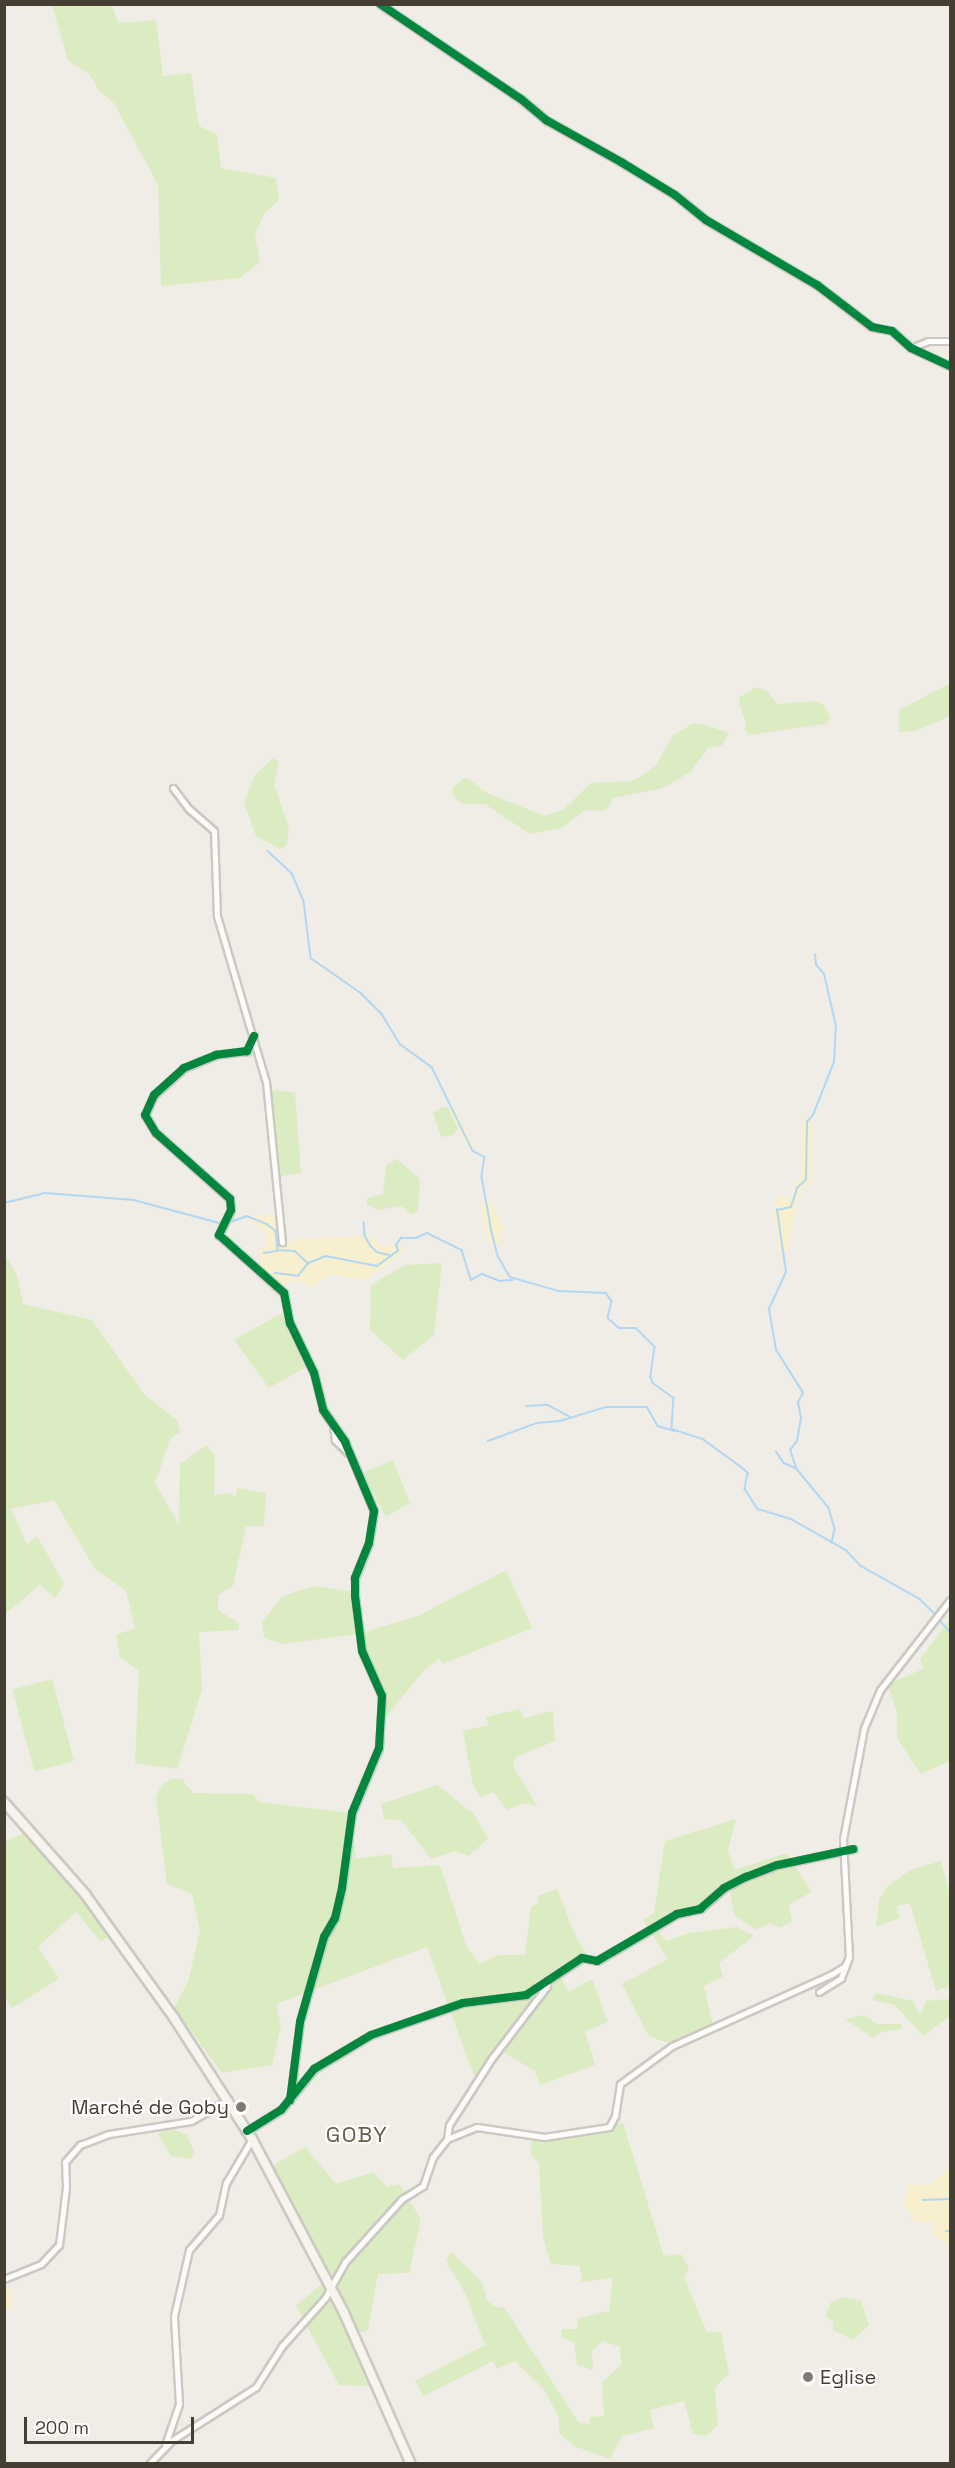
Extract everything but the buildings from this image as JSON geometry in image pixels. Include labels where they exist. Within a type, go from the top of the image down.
[{"type":"main road","points":[[4,1802],[85,1894],[174,2018],[250,2135],[330,2286],[411,2463]]},
{"type":"street","points":[[380,4],[521,99],[546,120],[675,195],[706,220],[817,285],[872,327],[892,331],[911,348],[951,366]]},
{"type":"street","points":[[911,348],[928,341],[951,341]]},
{"type":"street","points":[[173,789],[189,810],[214,831],[214,888],[220,935],[254,1036],[266,1082],[282,1242]]},
{"type":"street","points":[[254,1036],[246,1051],[216,1055],[184,1068],[154,1095],[145,1115],[156,1133],[230,1199],[228,1218],[219,1235],[284,1293],[292,1329],[314,1373],[323,1410],[352,1456],[374,1511],[369,1543],[355,1578],[355,1596],[362,1651],[382,1696],[379,1748],[352,1813],[342,1888],[335,1918],[321,1946],[300,2022],[290,2100]]},
{"type":"street","points":[[819,1992],[841,1978],[849,1957],[843,1853],[847,1810],[872,1704],[891,1673],[951,1600]]},
{"type":"street","points":[[447,2139],[448,2127],[492,2058],[533,2000],[555,1979],[582,1959],[597,1961],[678,1914],[700,1909],[724,1888],[746,1877],[778,1865],[843,1853],[853,1849]]},
{"type":"street","points":[[149,2463],[163,2450],[256,2387],[272,2358],[325,2298],[345,2262],[402,2199],[420,2189],[432,2157],[447,2139],[477,2127],[544,2137],[609,2127],[615,2116],[621,2084],[672,2046],[832,1974],[845,1966],[849,1957]]},
{"type":"street","points":[[163,2450],[179,2404],[174,2316],[189,2250],[219,2215],[226,2183],[250,2135],[281,2110],[314,2069],[371,2035],[463,2003],[526,1995],[555,1979]]},
{"type":"street","points":[[4,2279],[41,2264],[59,2245],[66,2187],[65,2162],[80,2145],[109,2134],[191,2121],[228,2100]]},
{"type":"green space","points":[[52,5],[112,5],[118,23],[156,20],[163,76],[191,73],[199,126],[217,134],[221,168],[276,178],[279,200],[264,214],[255,235],[260,262],[240,278],[161,286],[158,185],[114,103],[99,91],[90,75],[68,60]]},
{"type":"green space","points":[[950,685],[950,716],[915,731],[899,732],[899,710]]},
{"type":"green space","points":[[756,687],[767,691],[777,704],[815,701],[823,704],[831,718],[825,724],[749,735],[744,729],[746,724],[739,703],[740,697]]},
{"type":"green space","points":[[692,724],[703,724],[729,733],[722,746],[708,748],[691,771],[674,782],[663,788],[613,798],[609,807],[602,811],[585,810],[562,828],[530,834],[485,804],[463,804],[452,795],[452,788],[464,778],[469,779],[485,792],[544,816],[563,810],[591,783],[632,781],[642,776],[656,765],[673,735]]},
{"type":"green space","points":[[273,758],[279,762],[274,784],[289,828],[287,845],[280,849],[256,836],[244,803],[255,775]]},
{"type":"green space","points":[[266,1089],[295,1093],[301,1173],[276,1177]]},
{"type":"green space","points":[[442,1107],[449,1108],[459,1128],[453,1135],[441,1137],[433,1113]]},
{"type":"green space","points":[[397,1159],[420,1179],[418,1210],[411,1215],[401,1206],[379,1210],[367,1205],[367,1198],[383,1194],[386,1165]]},
{"type":"green space","points":[[4,1253],[17,1275],[23,1304],[92,1320],[144,1394],[177,1420],[180,1432],[170,1439],[155,1483],[179,1525],[180,1464],[206,1445],[215,1455],[214,1495],[229,1493],[236,1497],[237,1488],[266,1493],[264,1526],[246,1526],[233,1586],[218,1595],[218,1610],[239,1623],[238,1630],[199,1632],[202,1690],[177,1769],[135,1763],[139,1671],[120,1657],[116,1635],[135,1628],[126,1591],[95,1569],[54,1500],[11,1509],[27,1544],[37,1536],[64,1584],[55,1598],[40,1585],[5,1614]]},
{"type":"green space","points":[[442,1263],[434,1335],[403,1360],[370,1330],[371,1285],[405,1265]]},
{"type":"green space","points":[[282,1313],[310,1365],[269,1388],[234,1340]]},
{"type":"green space","points":[[393,1460],[410,1503],[386,1517],[362,1473]]},
{"type":"green space","points":[[506,1570],[532,1628],[443,1664],[439,1659],[424,1670],[381,1723],[380,1687],[358,1634],[283,1644],[264,1638],[262,1622],[283,1596],[314,1586],[355,1592],[361,1633],[418,1616]]},
{"type":"green space","points":[[950,1619],[950,1761],[921,1774],[897,1738],[897,1714],[888,1684],[923,1669],[920,1659]]},
{"type":"green space","points":[[52,1679],[74,1761],[34,1772],[12,1690]]},
{"type":"green space","points":[[520,1709],[524,1718],[553,1711],[555,1741],[516,1757],[513,1766],[537,1806],[524,1803],[507,1810],[493,1792],[480,1797],[473,1785],[463,1731],[489,1725],[486,1717]]},
{"type":"green space","points":[[171,1779],[182,1779],[193,1793],[253,1794],[259,1802],[352,1813],[356,1859],[391,1854],[393,1868],[440,1865],[466,1945],[479,1964],[499,1955],[525,1955],[531,1907],[539,1903],[537,1896],[557,1889],[575,1935],[590,1960],[582,1959],[560,1976],[569,1992],[592,1979],[608,2022],[585,2032],[595,2065],[540,2085],[535,2071],[498,2049],[476,2082],[427,1947],[276,2004],[281,2026],[272,2065],[222,2073],[174,2008],[188,1982],[200,1931],[192,1894],[167,1884],[156,1797],[161,1786]]},
{"type":"green space","points":[[437,1785],[474,1814],[488,1839],[468,1856],[456,1851],[431,1859],[401,1820],[384,1819],[381,1804]]},
{"type":"green space","points":[[736,1819],[728,1850],[734,1870],[787,1853],[811,1892],[789,1905],[792,1921],[779,1928],[770,1923],[756,1930],[734,1915],[729,1886],[700,1909],[686,1911],[657,1929],[666,1941],[689,1933],[737,1927],[754,1936],[719,1963],[723,1977],[704,1986],[713,2026],[675,2044],[659,2040],[648,2035],[622,1984],[668,1959],[643,1920],[654,1913],[665,1841]]},
{"type":"green space","points":[[30,1830],[113,1932],[101,1942],[76,1912],[38,1947],[59,1979],[12,2008],[5,1997],[5,1842]]},
{"type":"green space","points":[[941,1861],[950,1895],[950,1986],[936,1991],[910,1903],[897,1906],[900,1918],[876,1927],[879,1899],[888,1886],[910,1870]]},
{"type":"green space","points":[[876,1993],[913,2001],[920,2015],[926,2001],[950,1999],[950,2016],[923,2036],[895,2005],[872,2000]]},
{"type":"green space","points":[[864,2015],[877,2024],[901,2024],[902,2029],[881,2032],[873,2038],[845,2019]]},
{"type":"green space","points":[[623,2123],[664,2256],[681,2254],[689,2268],[684,2277],[707,2333],[721,2331],[729,2373],[715,2388],[718,2425],[706,2436],[693,2434],[684,2401],[650,2410],[654,2428],[622,2436],[610,2459],[574,2446],[559,2433],[559,2418],[544,2389],[515,2361],[497,2369],[493,2361],[423,2396],[415,2381],[485,2345],[465,2293],[446,2261],[451,2252],[482,2282],[487,2301],[498,2308],[504,2307],[579,2423],[589,2424],[590,2417],[604,2416],[602,2382],[621,2365],[620,2347],[603,2341],[592,2351],[593,2370],[577,2365],[574,2342],[562,2338],[562,2329],[577,2329],[579,2318],[609,2311],[613,2278],[582,2282],[580,2266],[551,2264],[543,2237],[539,2164],[531,2154],[532,2134],[544,2137]]},
{"type":"green space","points":[[168,2127],[187,2135],[194,2152],[192,2159],[171,2156],[158,2134]]},
{"type":"green space","points":[[305,2147],[336,2184],[373,2172],[387,2187],[399,2184],[421,2219],[409,2273],[378,2274],[368,2330],[348,2337],[369,2386],[339,2385],[296,2306],[327,2279],[268,2168]]},
{"type":"green space","points":[[841,2297],[861,2301],[869,2325],[853,2340],[833,2330],[833,2322],[826,2316],[830,2303]]},
{"type":"sand","points":[[453,1106],[474,1147],[470,1150],[450,1113]]},
{"type":"sand","points":[[807,1117],[811,1118],[811,1183],[800,1190],[787,1250],[778,1252],[778,1229],[772,1220],[779,1194],[790,1199],[797,1181],[802,1178],[802,1123]]},
{"type":"sand","points":[[490,1201],[503,1228],[499,1244],[490,1244],[483,1223],[482,1204]]},
{"type":"sand","points":[[273,1214],[282,1246],[295,1239],[370,1236],[380,1245],[403,1247],[405,1251],[363,1281],[333,1274],[312,1287],[296,1280],[281,1284],[265,1272],[261,1262],[259,1251],[268,1246],[265,1230],[249,1222],[253,1217]]},
{"type":"sand","points":[[950,2166],[950,2246],[933,2236],[932,2222],[915,2222],[903,2202],[910,2184],[930,2186]]},
{"type":"sand","points":[[5,2286],[12,2292],[11,2308],[5,2310]]},
{"type":"waterway","points":[[268,851],[292,873],[304,901],[311,958],[361,993],[382,1014],[400,1044],[432,1067],[473,1151],[485,1157],[482,1177],[492,1232],[498,1256],[510,1277],[559,1291],[606,1293],[612,1301],[608,1318],[619,1328],[636,1328],[655,1347],[651,1377],[653,1383],[674,1398],[672,1429],[703,1439],[744,1469],[748,1473],[745,1489],[758,1509],[791,1519],[846,1550],[861,1566],[920,1599],[936,1615]]},
{"type":"waterway","points":[[796,1468],[790,1450],[797,1441],[801,1418],[798,1402],[803,1393],[776,1350],[769,1309],[786,1272],[777,1210],[791,1207],[797,1188],[806,1180],[807,1122],[813,1115],[834,1062],[836,1027],[824,974],[816,965],[815,955]]},
{"type":"waterway","points":[[4,1203],[45,1193],[134,1200],[223,1224]]},
{"type":"waterway","points":[[228,1223],[247,1216],[267,1224],[276,1231],[278,1250],[295,1251],[308,1263],[326,1256],[377,1266],[398,1251],[396,1245],[401,1238],[416,1238],[427,1233],[462,1250],[471,1280],[482,1274],[500,1281],[512,1280]]},
{"type":"waterway","points":[[364,1222],[365,1236],[371,1246],[377,1252],[389,1255]]},
{"type":"waterway","points":[[264,1253],[277,1251]]},
{"type":"waterway","points":[[275,1273],[298,1276],[308,1263]]},
{"type":"waterway","points":[[526,1406],[548,1405],[569,1416]]},
{"type":"waterway","points":[[488,1441],[537,1423],[560,1421],[606,1407],[647,1407],[658,1426],[674,1431]]},
{"type":"waterway","points":[[776,1451],[784,1463],[796,1468],[829,1508],[835,1529],[832,1543]]},
{"type":"waterway","points":[[939,1619],[950,1632]]},
{"type":"waterway","points":[[923,2200],[950,2199]]},
{"type":"cycle path","points":[[380,4],[521,99],[546,120],[621,162],[675,195],[706,220],[817,285],[872,327],[892,331],[911,348],[950,366]]},
{"type":"cycle path","points":[[254,1036],[247,1051],[216,1055],[184,1068],[154,1095],[145,1115],[156,1133],[230,1199],[231,1210],[219,1235],[284,1293],[290,1323],[314,1373],[323,1410],[345,1442],[374,1511],[369,1543],[355,1578],[355,1596],[362,1651],[382,1696],[379,1748],[352,1813],[342,1888],[335,1918],[324,1937],[300,2022],[290,2100]]},
{"type":"cycle path","points":[[247,2131],[281,2110],[314,2069],[371,2035],[463,2003],[526,1995],[582,1958],[597,1961],[677,1914],[700,1909],[724,1888],[746,1877],[778,1865],[853,1849]]},
{"type":"place","name":"Marché de Goby","points":[[241,2107]]},
{"type":"place","name":"Eglise","points":[[808,2377]]},
{"type":"district","name":"GOBY","points":[[357,2135]]}]
